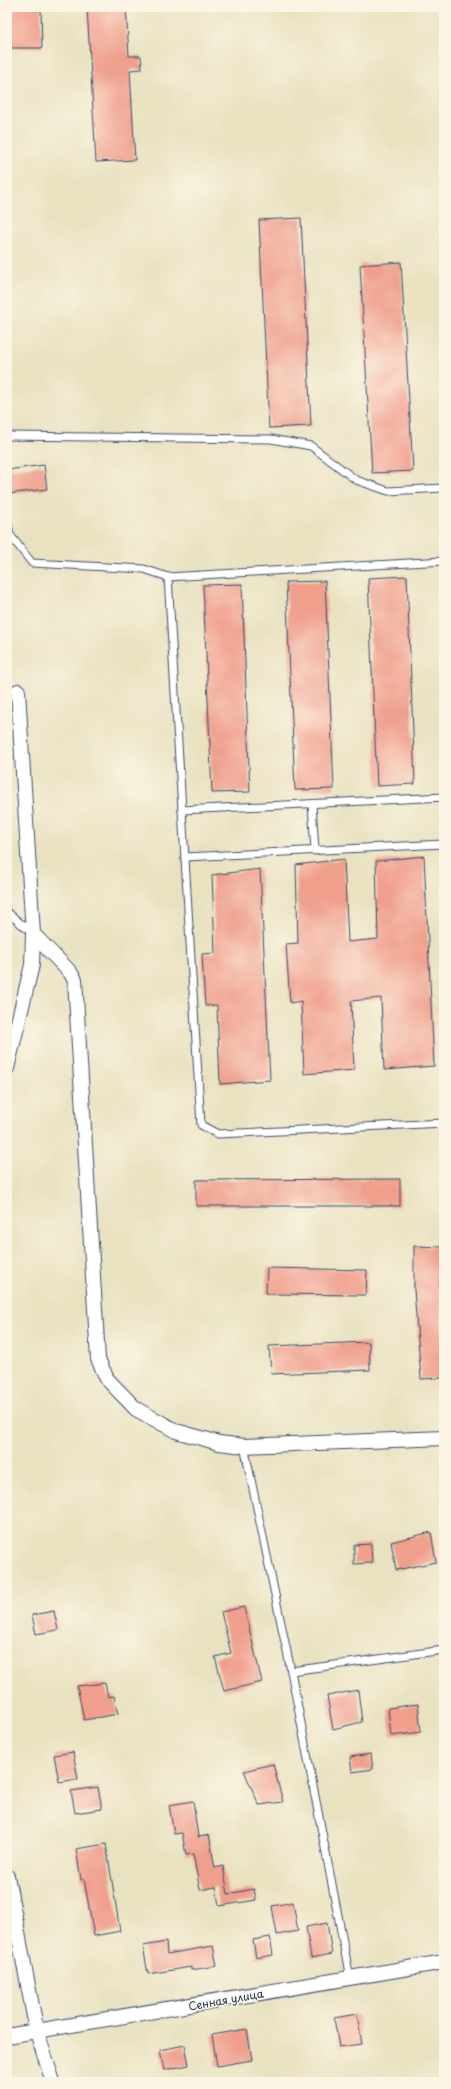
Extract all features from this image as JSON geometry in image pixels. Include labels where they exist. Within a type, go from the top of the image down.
[{"type":"street","points":[[7,1068],[32,965],[33,934],[18,691]]},
{"type":"street","points":[[33,934],[70,972],[75,980],[98,1359],[107,1379],[136,1409],[176,1431],[219,1443],[244,1446],[444,1438]]},
{"type":"street","points":[[7,1876],[37,2032],[53,2082]]},
{"type":"street","name":"Сенная улица","points":[[7,2036],[444,1962]]},
{"type":"lane","points":[[7,436],[271,439],[311,446],[356,480],[388,491],[444,488]]},
{"type":"lane","points":[[7,519],[10,536],[32,563],[144,569],[168,577],[444,561]]},
{"type":"lane","points":[[168,577],[201,1125],[218,1134],[444,1124]]},
{"type":"lane","points":[[182,810],[444,797]]},
{"type":"lane","points":[[312,804],[315,851]]},
{"type":"lane","points":[[185,857],[444,844]]},
{"type":"lane","points":[[7,912],[33,934]]},
{"type":"lane","points":[[244,1446],[291,1671],[350,1978]]},
{"type":"lane","points":[[291,1671],[444,1650]]},
{"type":"building","points":[[7,7],[41,7],[42,48],[7,48]]},
{"type":"building","points":[[87,7],[126,7],[129,56],[141,56],[142,69],[130,70],[135,160],[96,162]]},
{"type":"building","points":[[301,218],[311,426],[269,428],[259,220]]},
{"type":"building","points":[[401,262],[413,471],[372,473],[360,265]]},
{"type":"building","points":[[44,465],[47,489],[8,494],[7,470]]},
{"type":"building","points":[[407,576],[415,784],[377,786],[368,578]]},
{"type":"building","points":[[325,581],[334,789],[295,790],[286,582]]},
{"type":"building","points":[[242,584],[250,792],[212,793],[203,585]]},
{"type":"building","points":[[424,856],[434,1066],[384,1070],[381,998],[351,1001],[354,1070],[304,1074],[301,1001],[290,1003],[286,944],[298,943],[296,865],[344,859],[348,942],[378,939],[376,861]]},
{"type":"building","points":[[260,869],[270,1080],[220,1084],[217,1005],[205,1006],[202,954],[215,953],[212,875]]},
{"type":"building","points":[[400,1179],[400,1206],[196,1206],[196,1180]]},
{"type":"building","points":[[414,1246],[444,1247],[444,1279],[440,1279],[444,1378],[421,1379],[414,1290]]},
{"type":"building","points":[[267,1268],[367,1270],[366,1295],[266,1294]]},
{"type":"building","points":[[369,1342],[370,1370],[271,1374],[269,1346]]},
{"type":"building","points":[[431,1532],[436,1562],[396,1570],[391,1542]]},
{"type":"building","points":[[371,1544],[372,1563],[354,1564],[354,1545]]},
{"type":"building","points":[[244,1607],[262,1682],[224,1691],[215,1657],[231,1653],[221,1612]]},
{"type":"building","points":[[54,1611],[58,1630],[36,1634],[32,1615]]},
{"type":"building","points":[[105,1683],[108,1697],[114,1696],[118,1714],[84,1720],[77,1686]]},
{"type":"building","points":[[358,1690],[362,1722],[333,1729],[327,1696]]},
{"type":"building","points":[[418,1704],[421,1732],[391,1736],[388,1708]]},
{"type":"building","points":[[73,1752],[78,1779],[59,1782],[54,1755]]},
{"type":"building","points":[[371,1754],[373,1769],[352,1772],[350,1757]]},
{"type":"building","points":[[273,1764],[283,1802],[259,1805],[244,1771]]},
{"type":"building","points":[[98,1787],[102,1809],[75,1813],[71,1791]]},
{"type":"building","points":[[193,1801],[198,1837],[209,1835],[215,1868],[223,1866],[228,1894],[254,1889],[256,1900],[219,1906],[216,1887],[200,1890],[193,1854],[186,1855],[182,1833],[174,1834],[169,1805]]},
{"type":"building","points":[[106,1844],[120,1931],[94,1936],[84,1879],[81,1880],[76,1849]]},
{"type":"building","points":[[293,1902],[298,1931],[277,1935],[272,1906]]},
{"type":"building","points":[[327,1923],[332,1954],[311,1958],[306,1927]]},
{"type":"building","points":[[270,1937],[273,1955],[256,1958],[253,1940]]},
{"type":"building","points":[[166,1942],[167,1954],[213,1946],[217,1966],[191,1970],[191,1967],[148,1974],[143,1946]]},
{"type":"building","points":[[357,2014],[362,2044],[339,2047],[334,2018]]},
{"type":"building","points":[[247,2029],[252,2060],[217,2066],[212,2035]]},
{"type":"building","points":[[185,2045],[189,2065],[164,2070],[160,2050]]}]
